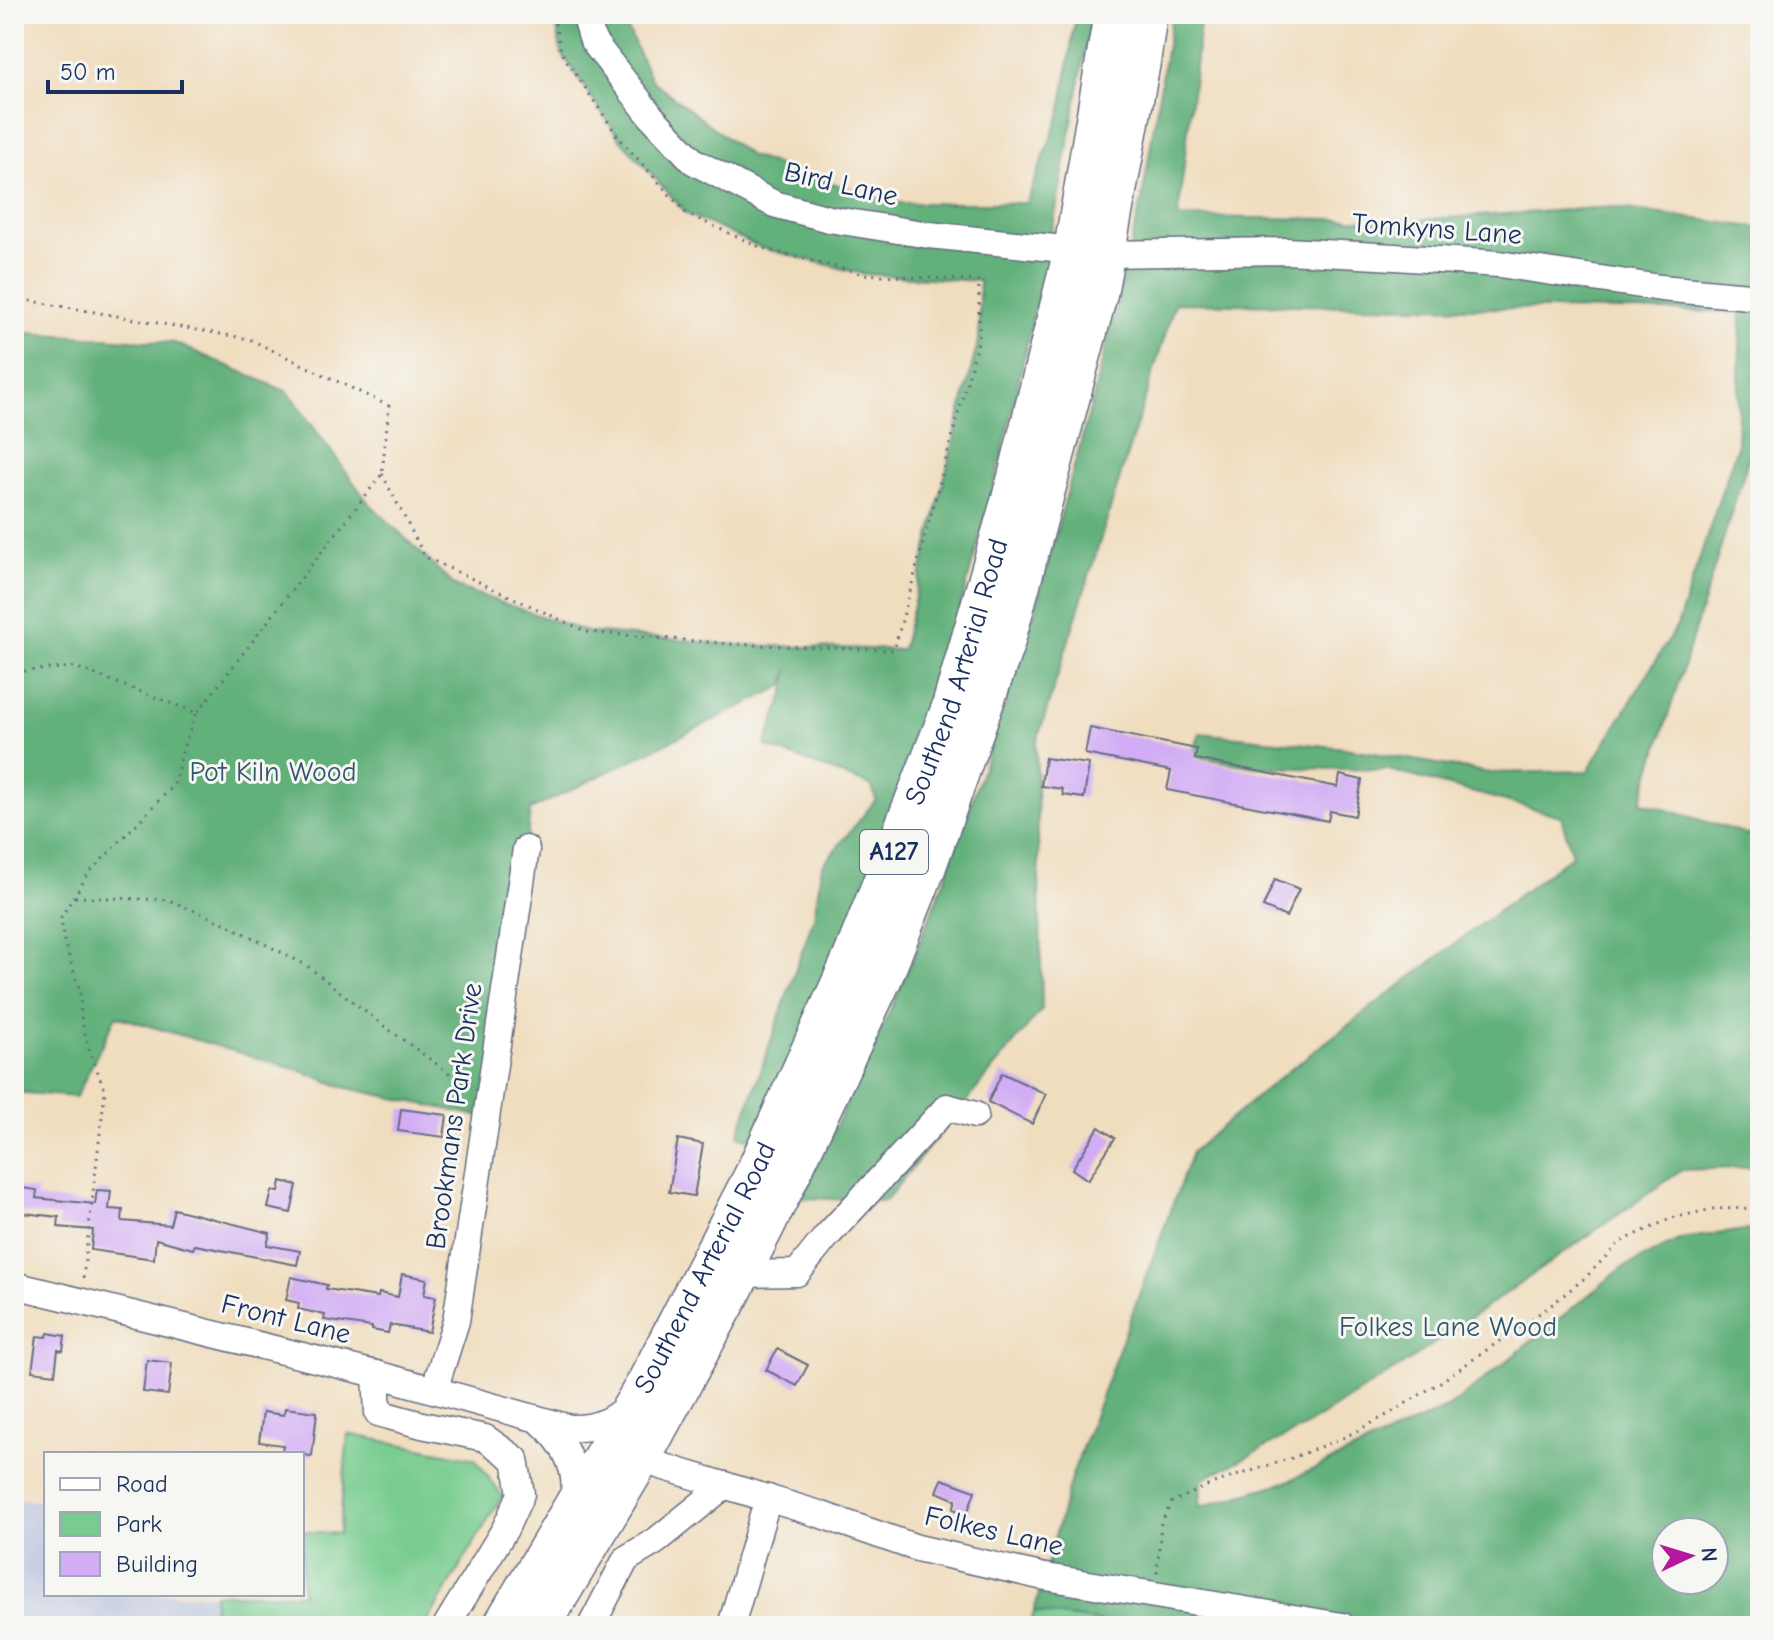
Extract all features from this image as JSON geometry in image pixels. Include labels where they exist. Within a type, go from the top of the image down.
[{"type":"highway","name":"Southend Arterial Road","points":[[502,1626],[646,1383],[707,1268],[805,1066],[852,958],[950,710],[1016,481],[1090,252],[1113,14]]},
{"type":"highway","name":"Southend Arterial Road","points":[[541,1626],[644,1454],[742,1274],[791,1176],[882,980],[965,764],[1005,644],[1090,252],[1148,14]]},
{"type":"street","name":"Bird Lane","points":[[585,14],[593,41],[651,116],[693,161],[774,204],[829,219],[929,235],[1090,252]]},
{"type":"street","name":"Tomkyns Lane","points":[[1090,252],[1287,251],[1395,257],[1499,264],[1661,288],[1760,297]]},
{"type":"street","name":"Brookmans Park Drive","points":[[434,1390],[456,1321],[526,849]]},
{"type":"street","points":[[742,1274],[797,1273],[826,1237],[947,1107],[975,1115]]},
{"type":"street","name":"Front Lane","points":[[14,1285],[376,1374],[540,1421],[581,1428],[604,1423],[623,1411],[646,1383]]},
{"type":"street","points":[[376,1374],[378,1413],[485,1438],[515,1459],[521,1494],[505,1529],[446,1626]]},
{"type":"street","points":[[540,1421],[553,1432],[571,1461],[575,1487],[571,1512]]},
{"type":"street","name":"Folkes Lane","points":[[644,1454],[658,1465],[917,1548],[1040,1576],[1342,1626]]},
{"type":"street","points":[[591,1626],[626,1559],[656,1541],[725,1485]]},
{"type":"street","points":[[731,1626],[768,1498]]},
{"type":"path","points":[[382,474],[425,557],[587,632],[730,644],[894,650],[979,338],[979,281],[863,274],[762,248],[687,214],[619,138],[561,52],[553,14]]},
{"type":"path","points":[[14,298],[249,339],[389,406],[382,474],[197,713],[183,748],[174,785],[89,873],[61,917],[64,941],[80,991],[87,1043],[105,1091],[81,1302]]},
{"type":"path","points":[[14,672],[75,667],[197,713]]},
{"type":"path","points":[[75,897],[169,900],[224,923],[306,965],[489,1102]]},
{"type":"path","points":[[1157,1597],[1161,1523],[1172,1502],[1214,1483],[1332,1442],[1387,1415],[1550,1306],[1585,1278],[1620,1242],[1672,1218],[1713,1209],[1760,1208]]},
{"type":"shaded area","points":[[14,1498],[44,1502],[44,1596],[214,1596],[213,1626],[14,1626]]},
{"type":"green space","name":"Pot Kiln Wood","points":[[555,14],[621,14],[651,80],[750,156],[893,203],[1026,203],[1061,112],[1076,14],[1092,14],[1049,248],[999,467],[948,652],[878,864],[761,1143],[738,1136],[814,917],[822,866],[876,800],[872,786],[765,746],[785,691],[789,669],[783,686],[530,810],[483,1117],[343,1087],[304,1072],[116,1016],[76,1097],[14,1092],[14,332],[175,343],[288,392],[368,502],[456,587],[587,632],[738,645],[902,650],[979,338],[979,281],[863,274],[762,248],[687,214],[619,138],[561,52]]},
{"type":"green space","name":"Folkes Lane Wood","points":[[1172,14],[1201,14],[1178,217],[1416,220],[1612,207],[1760,228],[1760,421],[1641,802],[1760,838],[1760,1167],[1682,1170],[1412,1359],[1301,1429],[1201,1480],[1200,1507],[1286,1482],[1451,1406],[1622,1268],[1681,1239],[1760,1228],[1760,1626],[1129,1626],[1034,1612],[1071,1478],[1192,1152],[1284,1074],[1572,855],[1561,816],[1389,770],[1256,767],[1192,756],[1200,733],[1345,748],[1490,773],[1588,771],[1677,626],[1737,446],[1741,312],[1175,303],[1036,744],[1042,1009],[885,1201],[802,1198],[901,987],[946,876],[1024,649],[1093,398],[1142,200]]},
{"type":"green space","points":[[348,1434],[475,1459],[502,1496],[425,1626],[213,1626],[214,1596],[304,1596],[304,1531],[339,1534]]},
{"type":"green space","points":[[1034,1612],[1129,1626],[1029,1626]]},
{"type":"building","points":[[1090,728],[1197,749],[1195,759],[1338,787],[1340,775],[1362,780],[1355,816],[1330,811],[1328,821],[1167,790],[1171,771],[1085,754]]},
{"type":"building","points":[[1045,758],[1089,764],[1084,798],[1063,795],[1062,789],[1041,786]]},
{"type":"building","points":[[1275,879],[1299,889],[1286,917],[1263,907]]},
{"type":"building","points":[[1002,1073],[1046,1094],[1032,1124],[988,1102]]},
{"type":"building","points":[[401,1109],[447,1115],[444,1137],[398,1131]]},
{"type":"building","points":[[1099,1127],[1115,1138],[1088,1180],[1072,1169]]},
{"type":"building","points":[[678,1139],[703,1144],[694,1196],[669,1192]]},
{"type":"building","points":[[281,1181],[297,1185],[291,1213],[268,1208],[272,1191],[279,1192]]},
{"type":"building","points":[[14,1187],[37,1190],[36,1198],[95,1204],[97,1190],[111,1191],[109,1209],[123,1210],[122,1221],[170,1225],[174,1209],[270,1233],[267,1245],[300,1251],[297,1265],[195,1245],[193,1249],[156,1239],[154,1259],[91,1250],[93,1230],[58,1227],[59,1217],[14,1212]]},
{"type":"building","points":[[402,1274],[427,1279],[424,1295],[436,1297],[429,1332],[390,1325],[388,1333],[372,1330],[372,1327],[324,1320],[325,1315],[298,1309],[299,1303],[286,1300],[291,1277],[327,1285],[326,1289],[398,1297]]},
{"type":"building","points":[[48,1333],[65,1336],[63,1351],[58,1350],[55,1374],[32,1371],[37,1336],[47,1337]]},
{"type":"building","points":[[777,1349],[808,1365],[797,1386],[766,1370]]},
{"type":"building","points":[[147,1360],[172,1363],[168,1395],[143,1392]]},
{"type":"building","points":[[285,1408],[317,1412],[312,1456],[304,1455],[304,1452],[282,1452],[283,1445],[259,1442],[263,1412],[284,1415]]},
{"type":"building","points":[[942,1479],[975,1491],[967,1514],[953,1509],[956,1500],[937,1492]]}]
